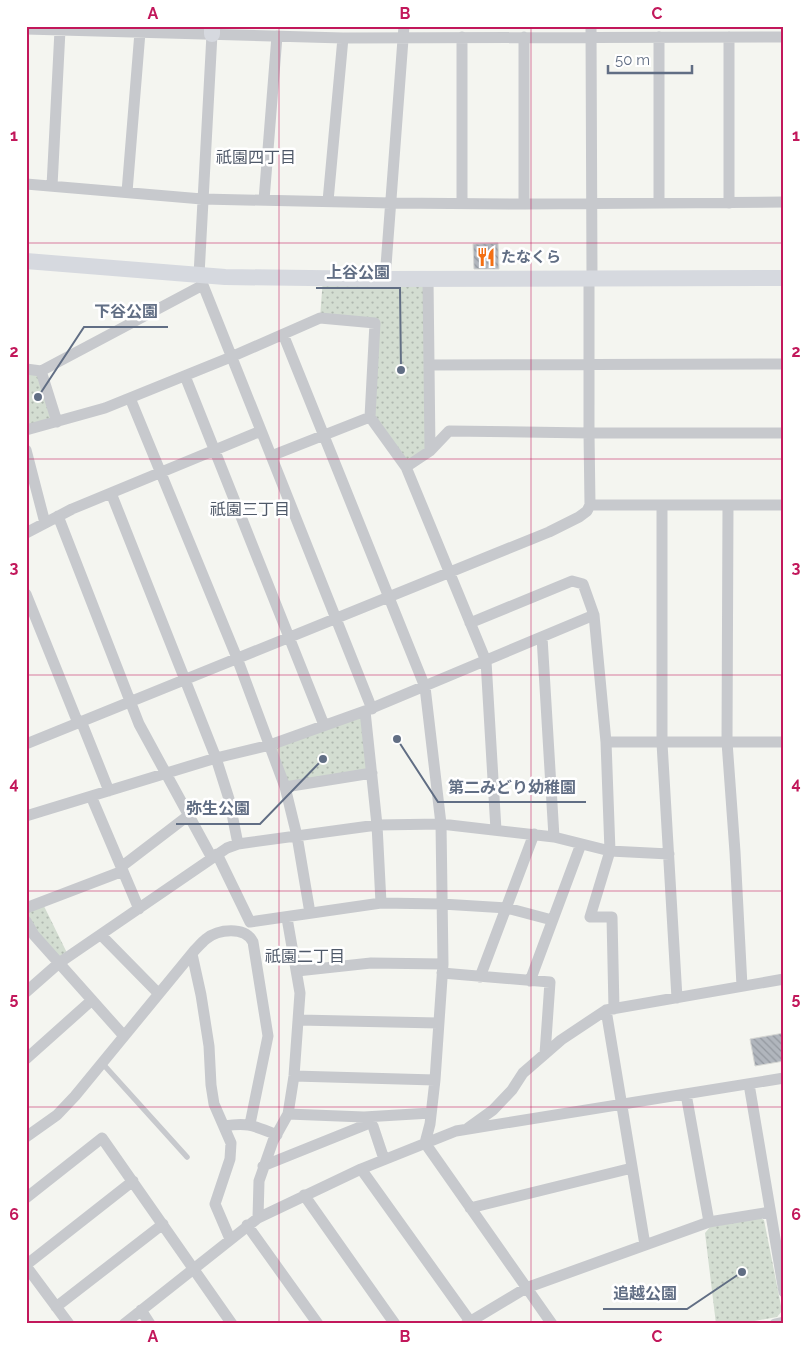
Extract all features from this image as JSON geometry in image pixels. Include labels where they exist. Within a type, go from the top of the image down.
[{"type":"street","points":[[26,29],[140,32],[212,30],[277,36],[343,38],[403,32],[462,37],[524,37],[591,31],[659,37],[784,38]]},
{"type":"street","points":[[52,186],[60,30]]},
{"type":"street","points":[[212,30],[202,199],[201,280],[336,618],[368,710],[382,903]]},
{"type":"street","points":[[27,742],[549,532],[587,512],[590,505],[588,364],[591,204],[591,31]]},
{"type":"street","points":[[127,192],[140,32]]},
{"type":"street","points":[[385,279],[403,32]]},
{"type":"street","points":[[264,200],[277,36]]},
{"type":"street","points":[[462,37],[462,203]]},
{"type":"street","points":[[524,37],[524,204]]},
{"type":"street","points":[[659,37],[659,203]]},
{"type":"street","points":[[728,202],[729,37]]},
{"type":"street","points":[[328,202],[343,38]]},
{"type":"street","points":[[26,184],[202,199],[328,202],[524,204],[784,202]]},
{"type":"street","points":[[26,261],[201,280],[225,277],[385,279],[784,278]]},
{"type":"street","points":[[428,279],[430,451]]},
{"type":"street","points":[[26,369],[41,371],[201,280]]},
{"type":"street","points":[[26,430],[105,408],[231,357],[320,318],[375,323],[370,417],[406,467],[486,661],[496,830]]},
{"type":"street","points":[[283,334],[424,687],[441,824],[443,969],[435,1080],[425,1142],[552,1324]]},
{"type":"street","points":[[429,366],[784,364]]},
{"type":"street","points":[[41,371],[57,422]]},
{"type":"street","points":[[184,376],[324,725]]},
{"type":"street","points":[[130,398],[237,658],[270,744],[285,787],[297,836],[310,913]]},
{"type":"street","points":[[271,456],[370,417]]},
{"type":"street","points":[[430,430],[589,433],[784,433]]},
{"type":"street","points":[[26,533],[58,516],[261,431]]},
{"type":"street","points":[[406,467],[430,451],[449,431]]},
{"type":"street","points":[[26,450],[45,523]]},
{"type":"street","points":[[111,493],[216,758],[229,799],[238,844]]},
{"type":"street","points":[[590,505],[784,505]]},
{"type":"street","points":[[662,505],[662,742],[677,998]]},
{"type":"street","points":[[728,505],[727,742],[742,986]]},
{"type":"street","points":[[58,516],[139,724],[165,774],[214,856],[250,922],[382,903],[507,908],[552,920]]},
{"type":"street","points":[[470,623],[572,581],[583,584],[594,615],[606,742],[610,851],[590,918],[612,917],[610,1010],[621,1105],[645,1245]]},
{"type":"street","points":[[26,594],[109,791]]},
{"type":"street","points":[[26,816],[216,758],[270,744],[368,710],[594,615]]},
{"type":"street","points":[[542,638],[554,837]]},
{"type":"street","points":[[606,742],[784,742]]},
{"type":"street","points":[[285,787],[372,774]]},
{"type":"street","points":[[91,796],[139,909]]},
{"type":"street","points":[[26,908],[122,869],[189,815]]},
{"type":"street","points":[[26,992],[59,963],[214,856],[238,844],[377,826],[441,824],[554,837],[610,851],[669,854]]},
{"type":"street","points":[[480,977],[534,834]]},
{"type":"street","points":[[530,981],[581,844]]},
{"type":"street","points":[[258,1218],[257,1195],[259,1181],[263,1166],[288,1114],[294,1076],[300,993],[287,918]]},
{"type":"street","points":[[26,921],[30,938],[59,963],[124,1036]]},
{"type":"street","points":[[26,1137],[57,1115],[103,1064],[158,993],[207,938],[225,932],[243,931],[250,936],[252,942],[268,1036],[250,1124]]},
{"type":"street","points":[[101,935],[158,993]]},
{"type":"street","points":[[192,954],[209,1046],[214,1104],[231,1143],[230,1159],[215,1204],[230,1239]]},
{"type":"street","points":[[297,971],[371,963],[443,969],[480,977],[550,982],[544,1054]]},
{"type":"street","points":[[466,1130],[493,1110],[512,1090],[523,1073],[544,1054],[561,1040],[610,1010],[784,979]]},
{"type":"street","points":[[26,1059],[92,1000]]},
{"type":"street","points":[[299,1020],[438,1023]]},
{"type":"street","points":[[294,1076],[435,1080]]},
{"type":"street","points":[[124,1324],[258,1218],[360,1169],[425,1142],[466,1130],[784,1078]]},
{"type":"street","points":[[748,1084],[784,1292]]},
{"type":"street","points":[[686,1094],[709,1222]]},
{"type":"street","points":[[288,1114],[367,1120],[431,1113]]},
{"type":"street","points":[[367,1120],[377,1136],[384,1159]]},
{"type":"street","points":[[263,1166],[367,1120]]},
{"type":"street","points":[[224,1126],[250,1124],[277,1134]]},
{"type":"street","points":[[26,1198],[102,1138],[194,1267],[232,1324]]},
{"type":"street","points":[[470,1208],[632,1168]]},
{"type":"street","points":[[360,1169],[470,1323],[526,1288],[709,1222],[770,1212]]},
{"type":"street","points":[[68,1324],[26,1265],[133,1181]]},
{"type":"street","points":[[304,1195],[395,1324]]},
{"type":"street","points":[[56,1307],[163,1224]]},
{"type":"street","points":[[247,1225],[318,1324]]},
{"type":"street","points":[[141,1310],[150,1324]]},
{"type":"street","points":[[775,1324],[784,1322]]},
{"type":"lane","points":[[103,1064],[187,1157]]},
{"type":"shaded area","points":[[323,278],[428,279],[430,451],[406,467],[370,417],[375,324],[320,318]]},
{"type":"shaded area","points":[[26,369],[41,371],[57,422],[26,430]]},
{"type":"shaded area","points":[[365,711],[372,773],[285,787],[270,745]]},
{"type":"shaded area","points":[[42,902],[69,957],[59,963],[26,919],[26,908]]},
{"type":"shaded area","points":[[760,1218],[764,1220],[782,1311],[777,1317],[738,1324],[716,1324],[705,1233],[710,1227]]},
{"type":"building","name":"たなくら","points":[[498,243],[499,269],[474,269],[473,244]]},
{"type":"building","points":[[784,1033],[784,1061],[755,1066],[750,1039]]},
{"type":"place","name":"たなくら","points":[[486,257]]},
{"type":"place","name":"上谷公園","points":[[401,370]]},
{"type":"place","name":"下谷公園","points":[[38,397]]},
{"type":"place","name":"第二みどり幼稚園","points":[[397,739]]},
{"type":"place","name":"弥生公園","points":[[323,759]]},
{"type":"place","name":"追越公園","points":[[742,1272]]},
{"type":"district","name":"祇園四丁目","points":[[256,157]]},
{"type":"district","name":"祇園三丁目","points":[[250,509]]},
{"type":"district","name":"祇園二丁目","points":[[305,956]]}]
